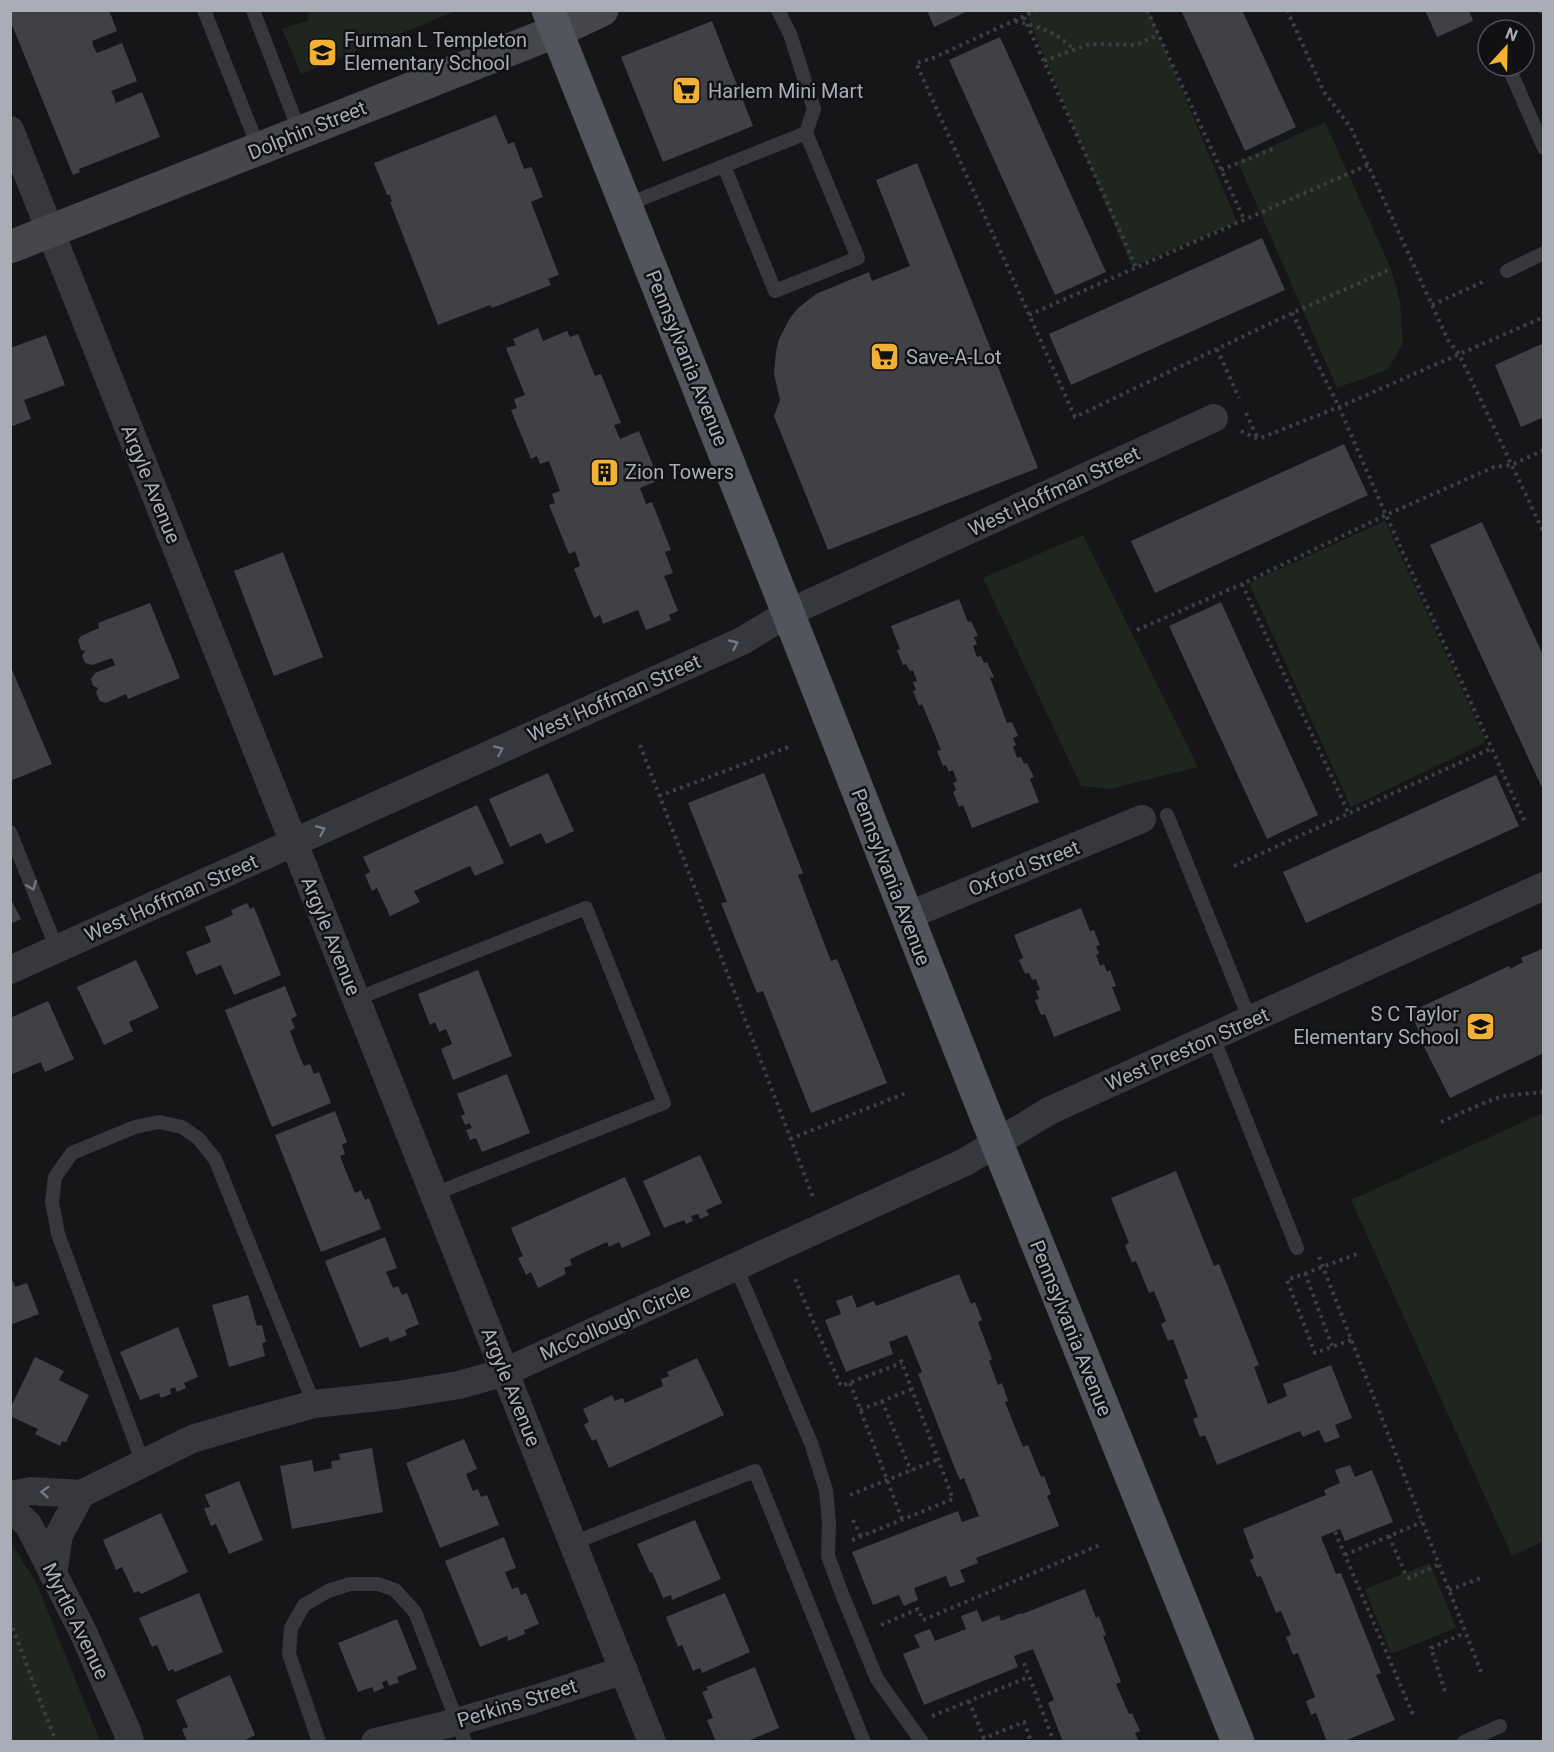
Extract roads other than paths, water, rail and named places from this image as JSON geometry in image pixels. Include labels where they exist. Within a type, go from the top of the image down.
[{"type":"main road","name":"Dolphin Street","points":[[10,247],[300,133],[553,21],[602,10]]},
{"type":"main road","name":"Pennsylvania Avenue","points":[[553,21],[996,1142],[1238,1742]]},
{"type":"street","name":"Argyle Avenue","points":[[10,130],[652,1742]]},
{"type":"street","name":"West Hoffman Street","points":[[10,970],[742,641],[788,613],[1214,418]]},
{"type":"street","name":"Oxford Street","points":[[907,916],[1155,817]]},
{"type":"street","name":"West Preston Street","points":[[996,1142],[1049,1111],[1544,886]]},
{"type":"street","name":"McCollough Circle","points":[[10,1495],[31,1491],[81,1494],[192,1439],[314,1404],[397,1395],[459,1385],[505,1372],[965,1162],[996,1142]]},
{"type":"street","points":[[53,1574],[59,1535],[81,1494]]},
{"type":"street","name":"Myrtle Avenue","points":[[10,1508],[28,1524],[83,1632],[130,1742]]},
{"type":"street","name":"Perkins Street","points":[[375,1742],[461,1732],[532,1700],[624,1670]]},
{"type":"lane","points":[[204,10],[259,148]]},
{"type":"lane","points":[[253,10],[300,133]]},
{"type":"lane","points":[[724,166],[775,291],[858,258],[806,133],[814,109],[790,34],[778,10]]},
{"type":"lane","points":[[1514,78],[1544,148]]},
{"type":"lane","points":[[626,205],[806,133]]},
{"type":"lane","points":[[1507,272],[1544,253]]},
{"type":"lane","points":[[1155,817],[1250,1020]]},
{"type":"lane","points":[[10,832],[57,949]]},
{"type":"lane","points":[[356,999],[586,908],[664,1103],[434,1194]]},
{"type":"lane","points":[[1213,1037],[1297,1248]]},
{"type":"lane","points":[[143,1463],[58,1234],[52,1202],[55,1177],[72,1153],[135,1127],[159,1122],[182,1127],[198,1137],[215,1159],[314,1404]]},
{"type":"lane","points":[[736,1267],[811,1443],[826,1490],[829,1523],[828,1556],[842,1594],[877,1679],[922,1742]]},
{"type":"lane","points":[[573,1543],[755,1471],[864,1742]]},
{"type":"lane","points":[[319,1742],[289,1654],[291,1628],[304,1605],[328,1591],[350,1584],[378,1584],[394,1590],[415,1612],[461,1732]]},
{"type":"lane","points":[[1464,1742],[1500,1726]]},
{"type":"place","name":"Furman L Templeton Elementary School","points":[[323,52]]},
{"type":"place","name":"Harlem Mini Mart","points":[[687,91]]},
{"type":"place","name":"Save-A-Lot","points":[[885,357]]},
{"type":"place","name":"Zion Towers","points":[[604,472]]},
{"type":"place","name":"S C Taylor Elementary School","points":[[1480,1026]]}]
